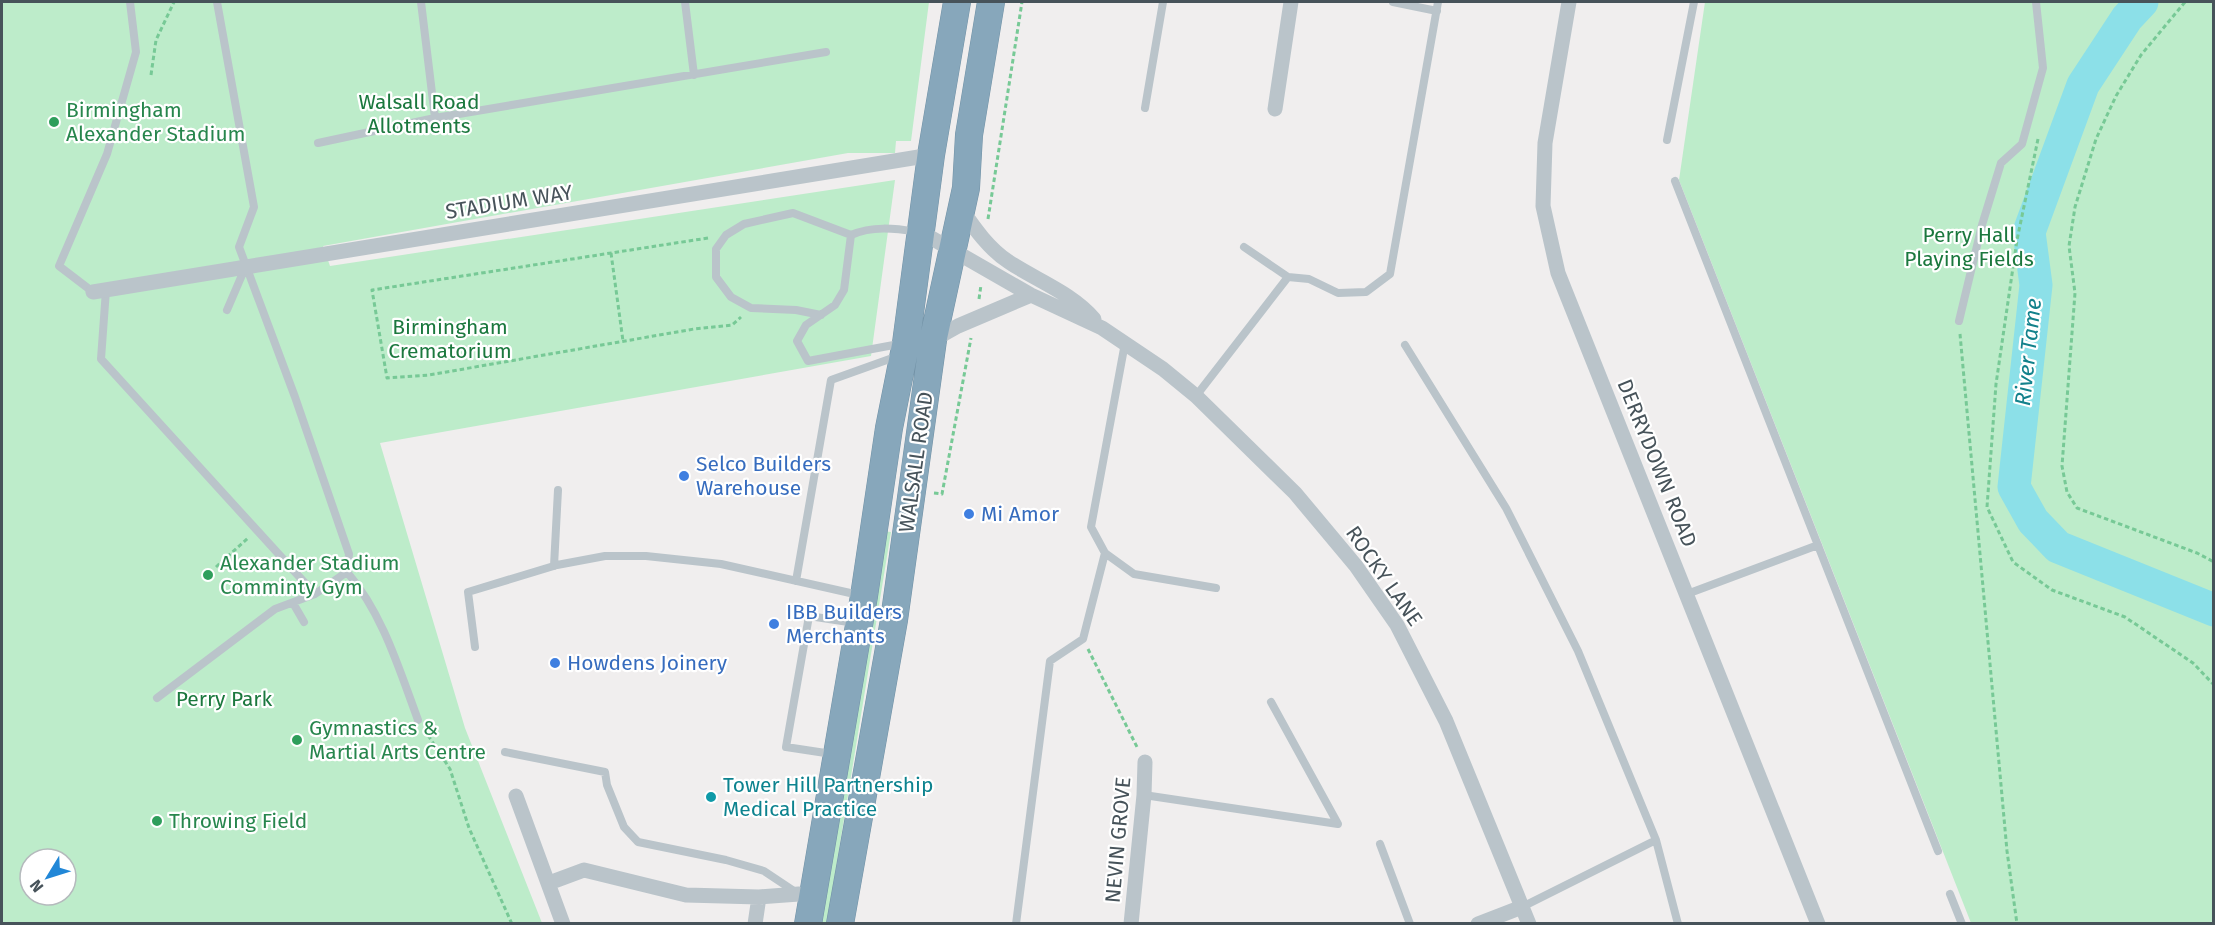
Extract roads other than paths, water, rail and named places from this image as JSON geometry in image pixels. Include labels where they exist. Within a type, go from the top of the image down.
[{"type":"highway","name":"WALSALL ROAD","points":[[806,906],[864,596],[878,497],[904,348],[931,155],[957,2]]},
{"type":"highway","name":"WALSALL ROAD","points":[[840,924],[894,620],[933,340],[962,210],[969,135],[992,2]]},
{"type":"highway","points":[[931,155],[951,152],[969,135]]},
{"type":"street","points":[[1275,109],[1291,2]]},
{"type":"street","name":"DERRYDOWN ROAD","points":[[1569,2],[1545,143],[1543,206],[1558,273],[1818,924]]},
{"type":"street","name":"STADIUM WAY","points":[[100,291],[931,155]]},
{"type":"street","name":"ROCKY LANE","points":[[962,210],[974,229],[1007,261],[1087,311],[1102,328]]},
{"type":"street","name":"ROCKY LANE","points":[[921,232],[1031,295],[1102,328],[1163,369],[1196,396],[1295,493],[1356,566],[1397,626],[1446,721],[1528,924]]},
{"type":"street","points":[[933,340],[958,326],[1031,295]]},
{"type":"street","name":"NEVIN GROVE","points":[[1136,923],[1145,762]]},
{"type":"street","points":[[516,796],[563,924]]},
{"type":"street","points":[[549,883],[584,870],[686,894],[759,897],[806,906]]},
{"type":"street","points":[[755,924],[759,897]]},
{"type":"street","points":[[1478,924],[1522,907]]},
{"type":"lane","points":[[130,2],[136,52],[107,154],[59,266],[100,291],[101,358],[315,594]]},
{"type":"lane","points":[[216,2],[254,207],[239,247],[295,397],[349,554],[347,572],[362,590],[383,629],[418,719]]},
{"type":"lane","points":[[421,2],[435,118]]},
{"type":"lane","points":[[685,2],[694,75]]},
{"type":"lane","points":[[1145,108],[1163,2]]},
{"type":"lane","points":[[1393,2],[1437,11]]},
{"type":"lane","points":[[1244,247],[1288,277],[1309,279],[1338,293],[1366,292],[1390,274],[1438,2]]},
{"type":"lane","points":[[1668,140],[1694,2]]},
{"type":"lane","points":[[1959,321],[1982,225],[2001,164],[2022,144],[2043,68],[2036,2]]},
{"type":"lane","points":[[318,143],[435,118],[826,52]]},
{"type":"lane","points":[[1675,181],[1938,851]]},
{"type":"lane","points":[[821,315],[796,310],[751,308],[731,297],[716,277],[716,249],[726,235],[744,224],[793,213],[851,235],[864,229],[896,228],[921,232]]},
{"type":"lane","points":[[851,235],[844,290],[835,305],[806,325],[797,341],[808,361],[904,348]]},
{"type":"lane","points":[[227,310],[245,267]]},
{"type":"lane","points":[[1196,396],[1288,277]]},
{"type":"lane","points":[[1125,343],[1091,527],[1106,553],[1134,574],[1216,588]]},
{"type":"lane","points":[[1405,345],[1511,518],[1578,651],[1656,840],[1678,924]]},
{"type":"lane","points":[[796,580],[831,380],[904,348]]},
{"type":"lane","points":[[554,566],[558,490]]},
{"type":"lane","points":[[1687,594],[1818,545]]},
{"type":"lane","points":[[1016,924],[1050,661],[1083,639],[1106,553]]},
{"type":"lane","points":[[475,647],[468,592],[554,566],[606,556],[646,556],[721,564],[864,596]]},
{"type":"lane","points":[[156,698],[275,609],[315,594],[347,572]]},
{"type":"lane","points":[[292,603],[304,622]]},
{"type":"lane","points":[[836,755],[786,747],[809,616],[859,623]]},
{"type":"lane","points":[[1144,795],[1338,824],[1271,702]]},
{"type":"lane","points":[[506,752],[604,772],[624,827],[638,842],[726,860],[764,871],[806,906]]},
{"type":"lane","points":[[1522,907],[1656,840]]},
{"type":"lane","points":[[1380,844],[1410,924]]},
{"type":"lane","points":[[1950,894],[1962,924]]},
{"type":"waterway","name":"River Tame","points":[[2142,2],[2127,18],[2083,85],[2029,232],[2036,285],[2014,487],[2033,521],[2058,547],[2214,610]]},
{"type":"place","name":"Birmingham Alexander Stadium","points":[[54,122]]},
{"type":"place","name":"Selco Builders Warehouse","points":[[684,476]]},
{"type":"place","name":"Mi Amor","points":[[969,514]]},
{"type":"place","name":"Alexander Stadium Comminty Gym","points":[[208,575]]},
{"type":"place","name":"IBB Builders Merchants","points":[[774,624]]},
{"type":"place","name":"Howdens Joinery","points":[[555,663]]},
{"type":"place","name":"Gymnastics & Martial Arts Centre","points":[[297,740]]},
{"type":"place","name":"Tower Hill Partnership Medical Practice","points":[[711,797]]},
{"type":"place","name":"Throwing Field","points":[[157,821]]},
{"type":"park label","name":"Walsall Road Allotments","points":[[419,114]]},
{"type":"park label","name":"Perry Hall Playing Fields","points":[[1969,247]]},
{"type":"park label","name":"Birmingham Crematorium","points":[[450,339]]},
{"type":"park label","name":"Perry Park","points":[[224,699]]}]
